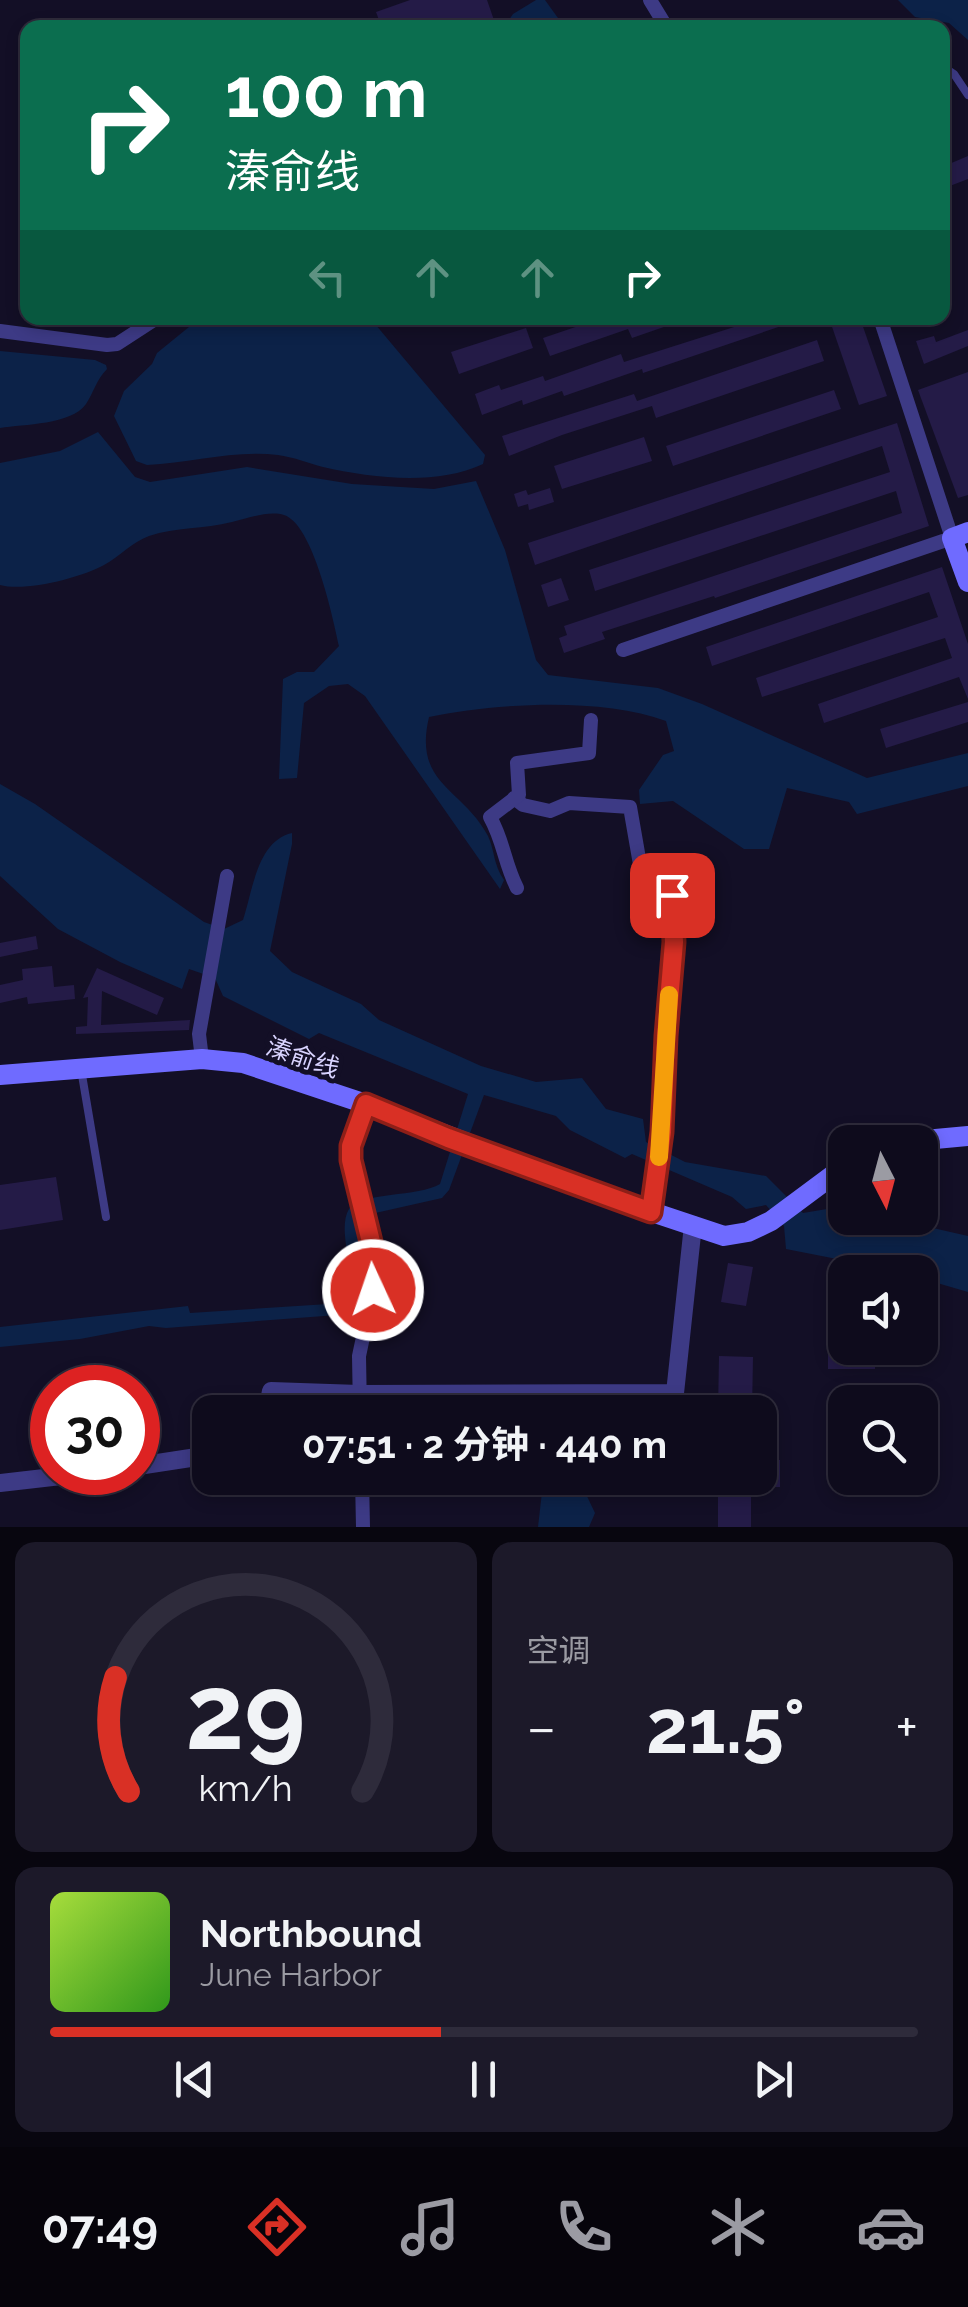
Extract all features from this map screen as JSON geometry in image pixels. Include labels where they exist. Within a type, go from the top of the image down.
[{"type":"main road","points":[[960,535],[968,582]]},
{"type":"main road","name":"溱俞线","points":[[0,1075],[202,1059],[244,1063],[724,1236],[748,1232],[771,1221],[828,1178]]},
{"type":"main road","points":[[938,1139],[968,1136]]},
{"type":"street","points":[[0,330],[117,344],[146,325]]},
{"type":"street","points":[[622,650],[960,535],[883,325]]},
{"type":"street","points":[[517,888],[505,863],[503,840],[490,817],[519,795],[516,763],[589,753],[591,720]]},
{"type":"street","points":[[514,798],[550,810],[569,803],[630,808],[645,893],[672,895],[674,942],[662,1132],[651,1212]]},
{"type":"street","points":[[202,1059],[199,1034],[228,876]]},
{"type":"street","points":[[359,1395],[359,1356],[373,1290],[372,1261],[351,1146],[366,1104]]},
{"type":"street","points":[[589,1395],[675,1392],[693,1226]]},
{"type":"street","points":[[270,1395],[271,1391],[300,1395]]},
{"type":"street","points":[[160,1463],[192,1458]]},
{"type":"street","points":[[0,1483],[30,1480]]},
{"type":"street","points":[[363,1495],[364,1527]]},
{"type":"lane","points":[[950,71],[968,95]]},
{"type":"lane","points":[[80,1068],[106,1217]]},
{"type":"water","points":[[536,0],[545,0],[559,20],[509,20]]},
{"type":"water","points":[[898,0],[968,0],[968,40],[950,20],[915,17]]},
{"type":"water","points":[[191,325],[376,325],[485,455],[483,464],[425,478],[342,471],[261,454],[147,465],[136,461],[114,416],[124,391],[152,364],[157,353]]},
{"type":"water","points":[[0,351],[95,360],[107,369],[86,404],[70,416],[0,428]]},
{"type":"water","points":[[98,432],[135,477],[150,482],[247,467],[352,484],[434,489],[476,481],[505,550],[536,660],[548,675],[658,688],[867,778],[968,753],[968,786],[857,814],[849,802],[787,788],[769,849],[744,849],[673,801],[640,804],[639,790],[663,755],[674,751],[666,721],[640,713],[580,705],[486,708],[429,717],[426,740],[434,772],[488,836],[504,880],[500,889],[365,696],[348,684],[329,686],[304,703],[297,778],[279,779],[283,679],[297,672],[314,672],[339,646],[313,553],[304,535],[284,515],[264,514],[159,533],[81,575],[38,585],[0,585],[0,463],[60,451]]},
{"type":"water","points":[[0,784],[35,804],[204,922],[224,929],[243,920],[264,856],[280,838],[292,833],[270,951],[292,972],[361,1004],[379,1020],[481,1066],[536,1082],[582,1078],[606,1109],[643,1119],[646,1142],[685,1162],[766,1176],[803,1213],[828,1209],[828,1235],[938,1235],[938,1229],[968,1236],[968,1292],[938,1283],[938,1255],[828,1257],[786,1249],[784,1226],[766,1205],[746,1209],[732,1197],[632,1154],[625,1158],[570,1130],[556,1116],[484,1095],[449,1190],[442,1198],[362,1216],[358,1224],[362,1299],[361,1307],[351,1314],[166,1328],[149,1326],[80,1339],[0,1347],[0,1327],[188,1306],[190,1313],[344,1303],[350,1282],[345,1230],[349,1209],[365,1200],[440,1184],[468,1094],[319,1033],[309,1039],[223,996],[215,978],[189,969],[182,989],[120,962],[58,929],[0,876]]},
{"type":"water","points":[[542,1495],[586,1495],[595,1513],[589,1527],[538,1527]]},
{"type":"building","points":[[410,0],[487,0],[494,20],[379,20],[376,12]]},
{"type":"building","points":[[968,156],[968,179],[950,186],[950,164]]},
{"type":"building","points":[[581,325],[670,325],[632,338],[628,329],[550,356],[543,338]]},
{"type":"building","points":[[740,325],[784,325],[643,373],[642,369],[564,396],[562,391],[523,405],[522,400],[482,415],[475,394],[543,376],[545,381],[621,354],[624,362]]},
{"type":"building","points":[[831,325],[862,325],[887,396],[859,405]]},
{"type":"building","points":[[526,328],[533,348],[459,374],[451,352]]},
{"type":"building","points":[[968,330],[968,346],[924,364],[916,341],[934,336],[936,342]]},
{"type":"building","points":[[817,340],[824,361],[656,418],[652,406],[509,456],[502,436],[634,394],[637,401]]},
{"type":"building","points":[[968,372],[968,495],[958,498],[918,390]]},
{"type":"building","points":[[834,390],[841,409],[673,466],[666,446]]},
{"type":"building","points":[[897,423],[929,526],[602,632],[605,639],[564,653],[559,638],[567,635],[564,626],[902,513],[896,491],[595,591],[589,570],[890,472],[882,446],[535,565],[528,543]]},
{"type":"building","points":[[644,437],[652,461],[562,489],[554,466]]},
{"type":"building","points":[[550,488],[554,502],[529,510],[528,504],[518,507],[514,494],[526,490],[528,495]]},
{"type":"building","points":[[942,567],[968,644],[968,699],[959,677],[824,723],[818,704],[952,658],[945,638],[762,697],[756,678],[938,617],[929,592],[712,666],[706,647]]},
{"type":"building","points":[[561,578],[569,600],[548,607],[541,585]]},
{"type":"building","points":[[968,702],[968,722],[886,748],[880,729]]},
{"type":"building","points":[[36,936],[38,949],[0,957],[0,943]]},
{"type":"building","points":[[52,966],[54,987],[74,985],[75,999],[28,1004],[27,997],[0,1003],[0,985],[23,980],[22,969]]},
{"type":"building","points":[[97,968],[164,998],[157,1015],[102,991],[101,1025],[190,1020],[189,1030],[76,1034],[76,1027],[87,1026],[88,997],[83,998]]},
{"type":"building","points":[[56,1177],[63,1220],[0,1230],[0,1185]]},
{"type":"building","points":[[728,1263],[753,1267],[746,1306],[721,1302]]},
{"type":"building","points":[[719,1356],[753,1357],[752,1395],[718,1395]]},
{"type":"building","points":[[828,1365],[875,1365],[875,1369],[828,1369]]},
{"type":"building","points":[[777,1460],[780,1460],[777,1487]]},
{"type":"building","points":[[718,1495],[751,1495],[751,1527],[718,1527]]},
{"type":"slow traffic","points":[[659,1157],[669,995]]},
{"type":"route","points":[[373,1290],[372,1246],[351,1160],[351,1146],[366,1104],[651,1212],[662,1132],[674,942],[672,895]]}]
